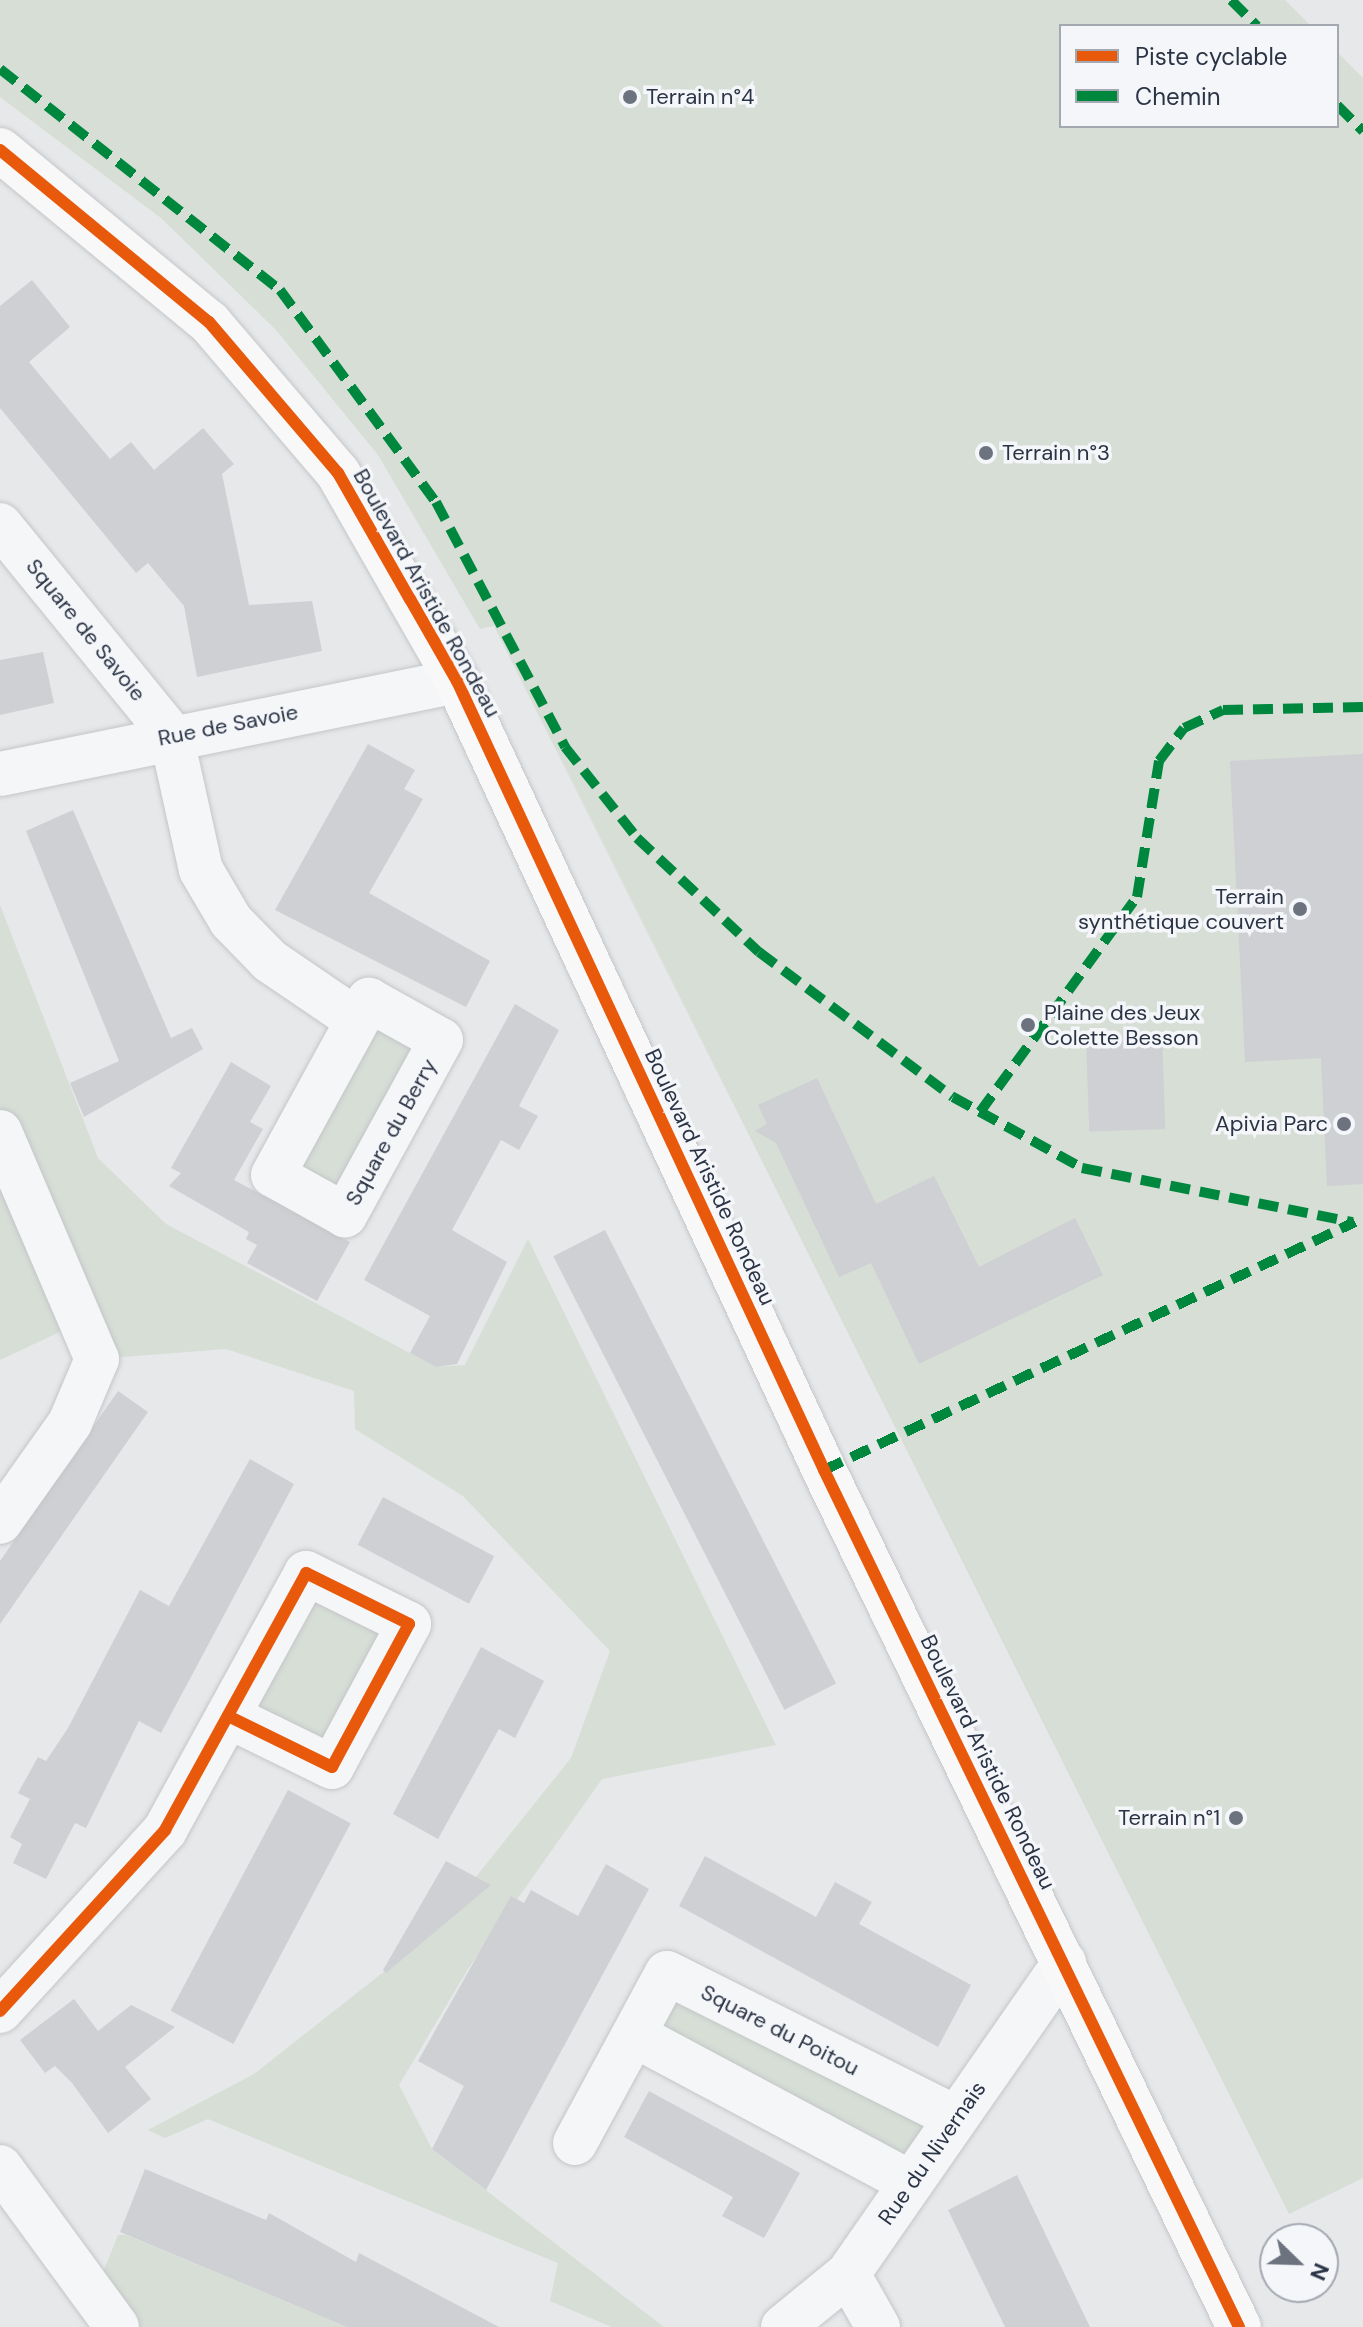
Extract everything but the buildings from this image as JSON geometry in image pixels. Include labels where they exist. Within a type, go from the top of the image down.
[{"type":"street","name":"Boulevard Aristide Rondeau","points":[[0,150],[219,333],[338,473],[457,681],[824,1470],[1239,2327]]},
{"type":"street","name":"Square de Savoie","points":[[0,525],[171,735]]},
{"type":"street","name":"Rue de Savoie","points":[[0,774],[171,735],[457,681]]},
{"type":"street","points":[[171,735],[201,870],[231,921],[270,961],[354,1018]]},
{"type":"street","name":"Square du Berry","points":[[369,1000],[441,1040],[345,1215],[273,1175],[354,1018],[369,1000]]},
{"type":"street","points":[[0,1132],[97,1359],[70,1423],[0,1522]]},
{"type":"street","points":[[0,2011],[165,1830],[306,1573],[409,1624],[332,1767],[228,1716]]},
{"type":"street","name":"Rue du Nivernais","points":[[783,2327],[848,2274],[1064,1963]]},
{"type":"street","name":"Square du Poitou","points":[[575,2143],[667,1973],[956,2118]]},
{"type":"street","points":[[634,2035],[911,2183]]},
{"type":"street","points":[[0,2167],[117,2327]]},
{"type":"street","points":[[848,2274],[878,2327]]},
{"type":"shaded area","name":"Plaine des Jeux Colette Besson","points":[[0,0],[1285,0],[1309,24],[1059,24],[1059,128],[1339,128],[1339,54],[1363,78],[1363,2178],[1289,2214],[494,626],[480,629],[378,455],[277,331],[161,218],[0,97]]},
{"type":"shaded area","points":[[0,905],[98,1158],[166,1224],[436,1367],[465,1365],[528,1239],[776,1745],[602,1779],[468,1969],[399,2085],[432,2149],[664,2327],[612,2327],[550,2301],[558,2263],[208,2119],[165,2138],[148,2130],[254,2074],[428,1937],[571,1758],[610,1651],[463,1496],[355,1429],[354,1391],[226,1349],[97,1359],[81,1322],[0,1360]]},
{"type":"shaded area","points":[[369,1000],[441,1040],[344,1215],[272,1175]]},
{"type":"shaded area","points":[[306,1573],[409,1623],[338,1770],[235,1720]]},
{"type":"shaded area","points":[[667,1973],[955,2120],[923,2182],[635,2035]]},
{"type":"shaded area","points":[[118,2235],[126,2235],[347,2327],[117,2327],[94,2295]]},
{"type":"marked path","points":[[1231,0],[1255,24]]},
{"type":"marked path","points":[[0,69],[280,290],[436,502],[565,747],[637,838],[759,952],[953,1097],[1082,1168],[1353,1222]]},
{"type":"marked path","points":[[1339,107],[1363,131]]},
{"type":"marked path","points":[[980,1112],[1137,897],[1159,761],[1184,728],[1223,710],[1363,707]]},
{"type":"marked path","points":[[824,1470],[1355,1222]]},
{"type":"cycle path","points":[[0,150],[209,322],[338,473],[457,681],[824,1470],[1239,2327]]},
{"type":"cycle path","points":[[0,2011],[165,1830],[306,1573],[409,1624],[332,1767],[228,1716]]},
{"type":"place","name":"Terrain n°4","points":[[630,97]]},
{"type":"place","name":"Terrain n°3","points":[[986,453]]},
{"type":"place","name":"Terrain synthétique couvert","points":[[1300,909]]},
{"type":"place","name":"Plaine des Jeux Colette Besson","points":[[1028,1025]]},
{"type":"place","name":"Apivia Parc","points":[[1344,1124]]},
{"type":"place","name":"Terrain n°1","points":[[1236,1818]]}]
